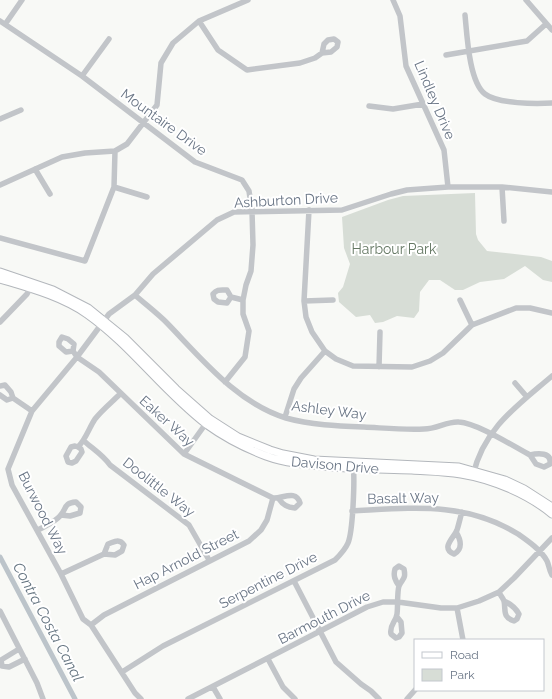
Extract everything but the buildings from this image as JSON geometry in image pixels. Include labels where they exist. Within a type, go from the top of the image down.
[{"type":"main road","name":"Davison Drive","points":[[0,272],[32,285],[103,323],[173,394],[233,442],[266,456],[304,465],[353,465],[439,471],[473,474],[505,480],[524,489],[552,507]]},
{"type":"main road","name":"Davison Drive","points":[[0,279],[32,285]]},
{"type":"main road","name":"Davison Drive","points":[[473,474],[520,493],[552,514]]},
{"type":"street","points":[[3,22],[22,0]]},
{"type":"street","points":[[0,185],[62,157],[85,153],[115,151],[128,144],[157,105],[161,64],[173,43],[200,21],[238,2],[248,0]]},
{"type":"street","name":"Lindley Drive","points":[[393,0],[400,16],[406,66],[444,150],[448,187]]},
{"type":"street","points":[[526,0],[552,30]]},
{"type":"street","points":[[465,15],[469,51],[476,82],[486,95],[501,100],[539,104],[552,103]]},
{"type":"street","points":[[200,21],[218,50],[247,70],[300,63],[322,54]]},
{"type":"street","name":"Mountaire Drive","points":[[3,22],[82,76],[195,162],[242,180],[249,191],[252,211],[253,245],[251,270],[246,284],[243,300],[243,314],[249,331],[244,357],[225,382]]},
{"type":"street","points":[[446,55],[528,41],[546,24]]},
{"type":"street","points":[[82,76],[109,39]]},
{"type":"street","points":[[369,106],[393,109],[423,104]]},
{"type":"street","points":[[0,119],[22,110]]},
{"type":"street","points":[[0,238],[85,261],[114,187],[115,151]]},
{"type":"street","points":[[34,169],[50,194]]},
{"type":"street","points":[[114,187],[147,197]]},
{"type":"street","name":"Ashburton Drive","points":[[103,323],[109,314],[135,295],[153,274],[217,220],[234,212],[342,210],[407,190],[448,187],[502,187],[552,192]]},
{"type":"street","points":[[502,187],[504,221]]},
{"type":"street","points":[[309,210],[304,300],[306,317],[312,332],[325,351],[336,359],[353,366],[412,367],[430,361],[443,353],[472,325],[516,308],[530,308],[552,313]]},
{"type":"street","points":[[0,322],[32,285]]},
{"type":"street","name":"Ashley Way","points":[[135,295],[165,321],[225,382],[259,405],[286,418],[310,423],[394,429],[434,428],[452,422],[460,422],[473,425],[530,455]]},
{"type":"street","points":[[231,297],[243,300]]},
{"type":"street","points":[[304,300],[333,300]]},
{"type":"street","points":[[460,300],[472,325]]},
{"type":"street","name":"Burwood Way","points":[[103,323],[32,411],[8,469],[12,485],[62,574],[83,619],[91,625],[135,693],[141,699]]},
{"type":"street","points":[[380,332],[380,367]]},
{"type":"street","points":[[73,351],[77,357]]},
{"type":"street","points":[[286,418],[294,389],[301,378],[325,351]]},
{"type":"street","name":"Eaker Way","points":[[77,357],[99,372],[120,394],[184,454],[276,499]]},
{"type":"street","points":[[473,474],[478,456],[490,434],[527,397],[552,376]]},
{"type":"street","points":[[514,383],[527,397]]},
{"type":"street","points":[[0,386],[5,385],[11,392],[13,398],[32,411]]},
{"type":"street","points":[[78,447],[84,440],[88,430],[96,418],[120,394]]},
{"type":"street","points":[[0,395],[7,400],[13,398]]},
{"type":"street","points":[[184,454],[208,421]]},
{"type":"street","name":"Doolittle Way","points":[[84,440],[94,450],[103,455],[110,465],[189,524],[209,560]]},
{"type":"street","name":"Serpentine Drive","points":[[122,672],[163,646],[335,560],[343,552],[349,542],[352,511],[353,465]]},
{"type":"street","name":"Hap Arnold Street","points":[[91,625],[104,615],[209,560],[249,541],[261,530],[276,499]]},
{"type":"street","name":"Basalt Way","points":[[352,511],[426,508],[462,512],[486,519],[511,530],[527,540],[550,562],[552,575]]},
{"type":"street","points":[[456,532],[462,512]]},
{"type":"street","points":[[38,530],[61,515]]},
{"type":"street","name":"Barmouth Drive","points":[[188,699],[367,607],[382,602],[398,602],[441,608],[457,608],[479,601],[499,592],[540,552],[552,538]]},
{"type":"street","points":[[62,574],[104,554]]},
{"type":"street","points":[[294,581],[319,632],[336,662],[371,690],[379,699]]},
{"type":"street","points":[[397,617],[399,586]]},
{"type":"street","points":[[499,592],[504,601]]},
{"type":"street","points":[[457,608],[463,639]]},
{"type":"street","points":[[0,611],[25,659],[43,699]]},
{"type":"street","points":[[19,649],[1,660],[2,666],[9,667],[25,659]]},
{"type":"street","points":[[268,659],[283,687],[295,699]]},
{"type":"street","points":[[213,687],[220,699]]},
{"type":"street","points":[[407,699],[414,691]]},
{"type":"green space","name":"Harbour Park","points":[[475,193],[476,234],[478,240],[487,251],[541,257],[552,261],[552,282],[543,280],[525,266],[504,279],[480,282],[463,290],[455,290],[440,280],[429,280],[420,292],[419,311],[414,318],[397,316],[383,322],[375,323],[370,315],[356,317],[339,302],[338,293],[343,287],[350,264],[344,248],[342,217],[403,196]]},
{"type":"waterway","name":"Contra Costa Canal","points":[[0,557],[75,699]]}]
